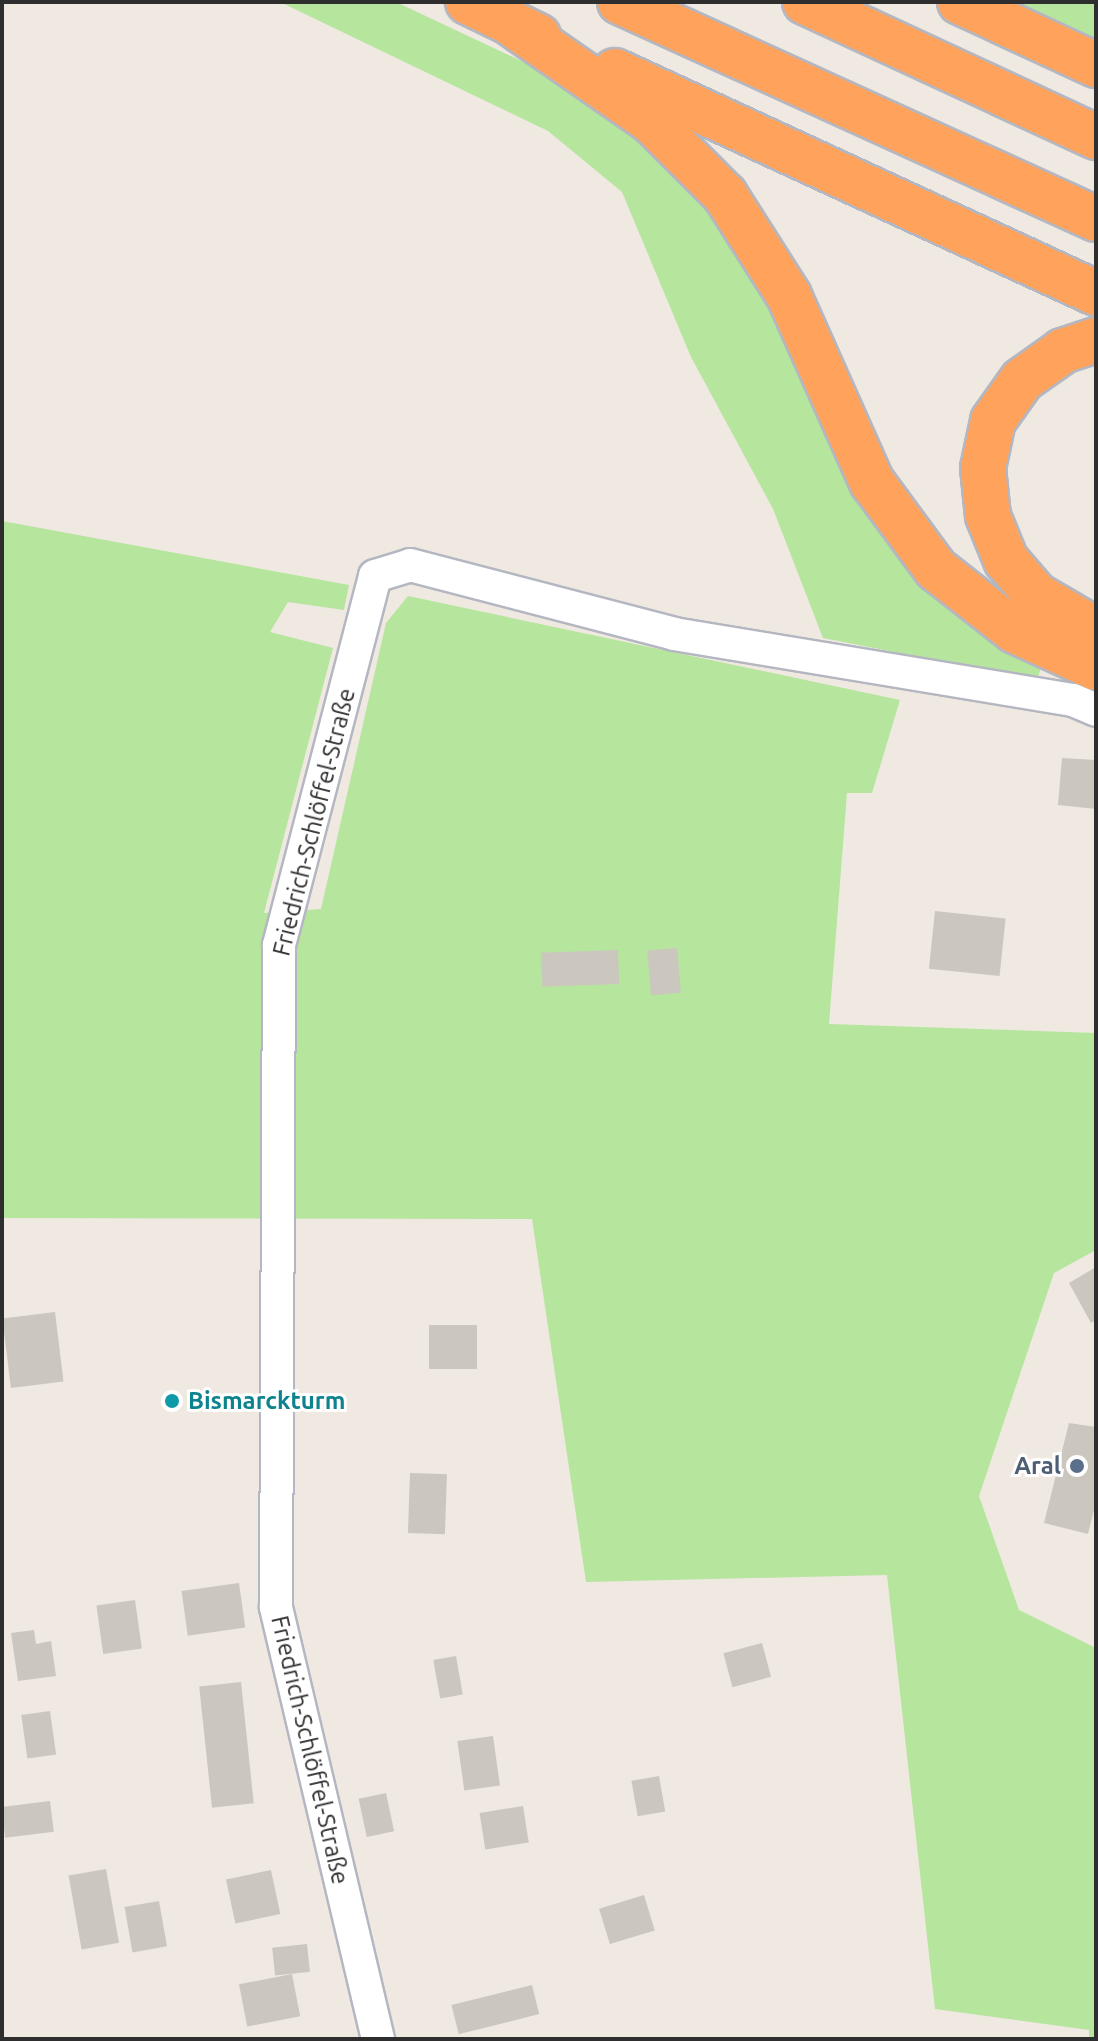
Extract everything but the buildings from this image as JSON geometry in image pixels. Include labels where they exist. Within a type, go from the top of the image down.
[{"type":"highway","points":[[468,2],[1096,293]]},
{"type":"highway","points":[[620,2],[1096,219]]},
{"type":"highway","points":[[805,2],[1096,137]]},
{"type":"highway","points":[[960,2],[1096,65]]},
{"type":"highway","points":[[513,25],[651,121],[725,195],[789,296],[872,482],[928,560],[1006,625],[1096,668]]},
{"type":"highway","points":[[1096,340],[1063,351],[1022,380],[993,421],[983,468],[988,516],[1006,560],[1036,595],[1096,630]]},
{"type":"street","name":"Friedrich-Schlöffel-Straße","points":[[378,2039],[276,1607],[279,945],[375,576],[410,565],[674,634],[1073,700],[1096,710]]},
{"type":"green space","points":[[280,2],[396,2],[536,68],[648,140],[718,211],[771,304],[859,505],[944,606],[1041,668],[1037,680],[823,638],[773,509],[691,357],[622,192],[548,131]]},
{"type":"green space","points":[[989,2],[1096,2],[1096,50]]},
{"type":"green space","points":[[2,521],[349,585],[344,610],[288,602],[270,632],[333,648],[264,913],[321,909],[386,623],[408,596],[900,700],[872,793],[847,793],[829,1024],[1096,1033],[1096,1250],[1054,1273],[979,1496],[1019,1610],[1096,1648],[1096,2039],[1089,2039],[1089,2030],[935,2009],[887,1575],[586,1582],[532,1219],[2,1218]]},
{"type":"place","name":"Bismarckturm","points":[[172,1401]]},
{"type":"place","name":"Aral","points":[[1077,1466]]}]
